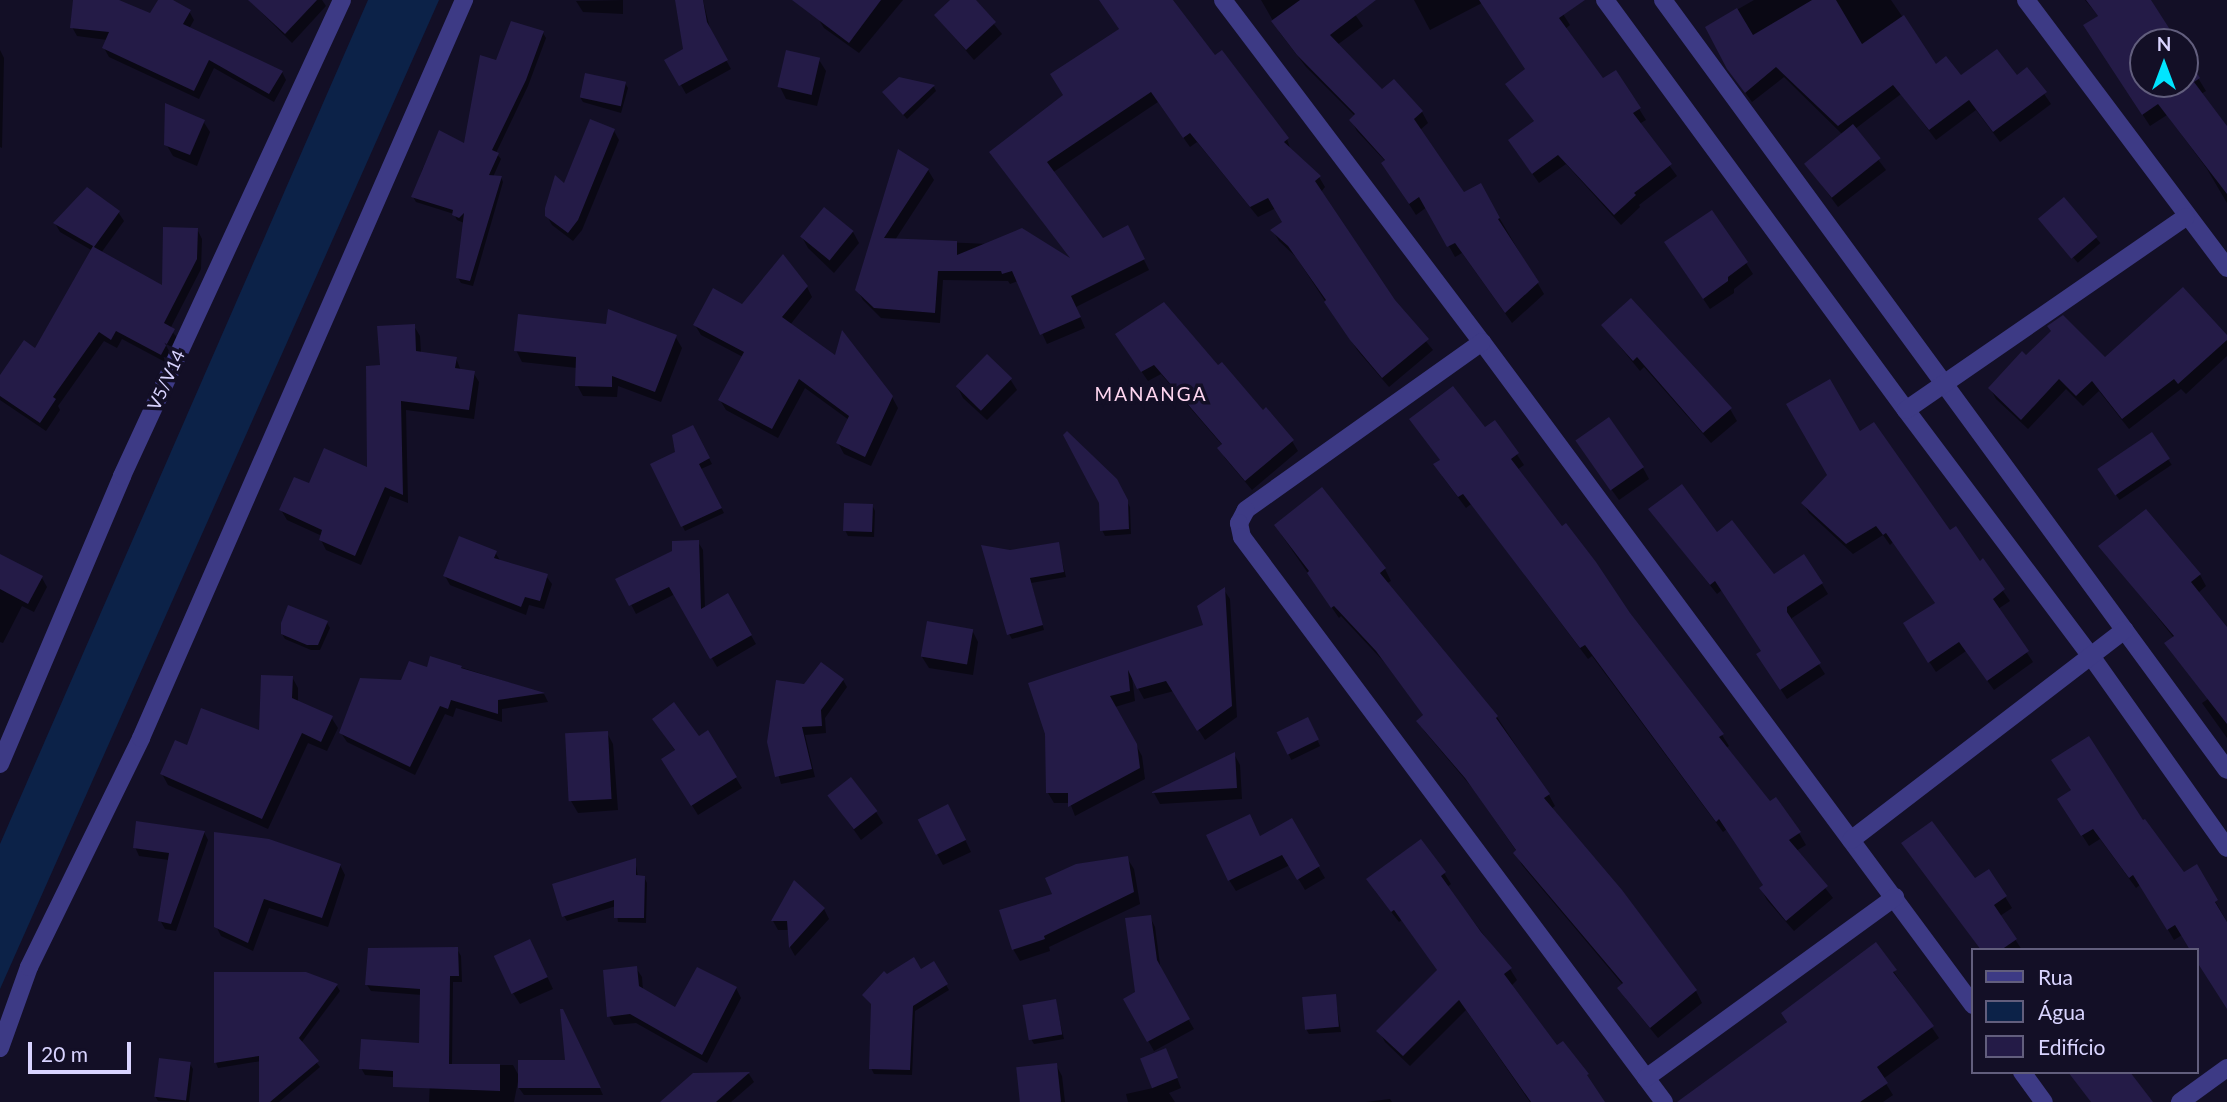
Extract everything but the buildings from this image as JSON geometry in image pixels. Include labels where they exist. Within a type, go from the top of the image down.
[{"type":"street","name":"V5/V14","points":[[0,764],[122,476],[342,0]]},
{"type":"street","points":[[0,1048],[29,967],[141,738],[464,0]]},
{"type":"street","points":[[1223,0],[1482,342],[1972,1004]]},
{"type":"street","points":[[1605,0],[1906,411],[2091,656],[2227,848]]},
{"type":"street","points":[[1663,0],[2227,770]]},
{"type":"street","points":[[2026,0],[2186,217],[2227,268]]},
{"type":"street","points":[[1906,411],[2186,217]]},
{"type":"street","points":[[1482,342],[1246,510],[1239,523],[1242,537],[1664,1102]]},
{"type":"street","points":[[1851,840],[2125,630]]},
{"type":"street","points":[[1646,1078],[1895,897]]},
{"type":"street","points":[[2180,1102],[2227,1068]]},
{"type":"street","points":[[2023,1074],[2044,1102]]},
{"type":"water","points":[[368,0],[439,0],[0,989],[0,844]]},
{"type":"district","name":"MANANGA","points":[[1151,394]]}]
